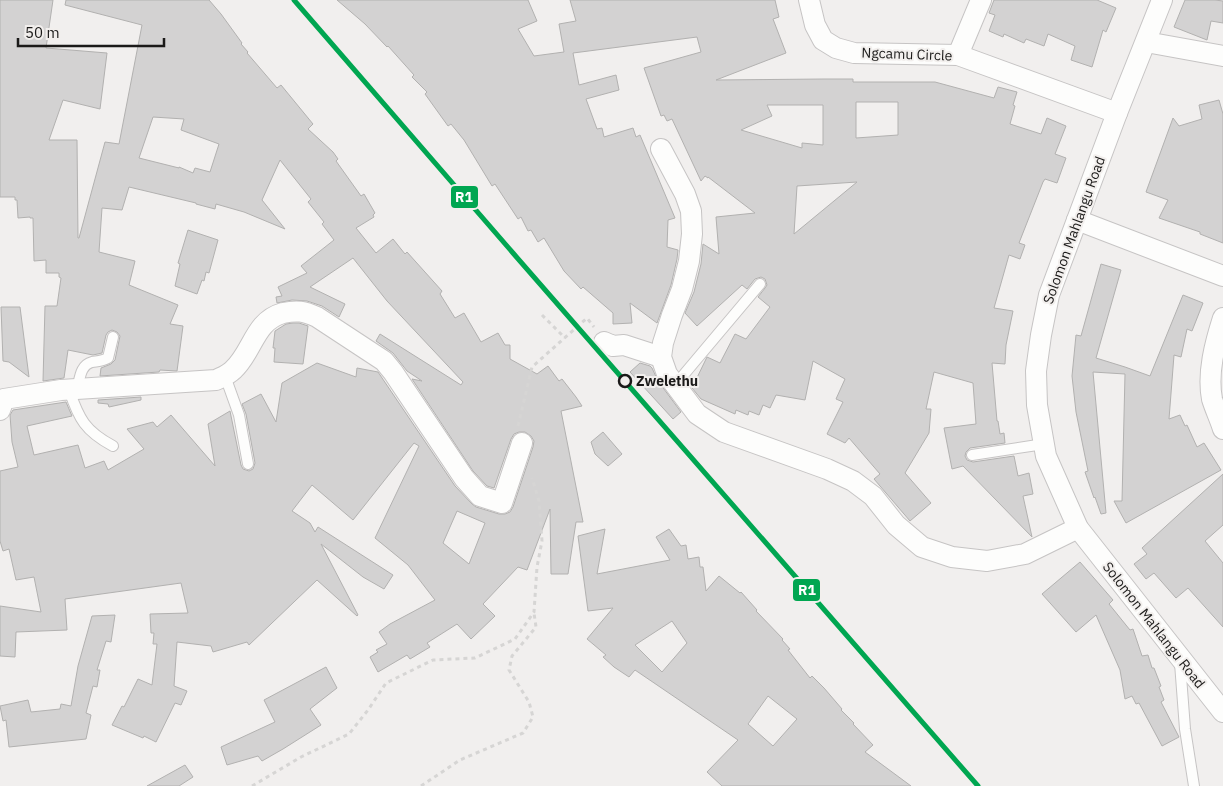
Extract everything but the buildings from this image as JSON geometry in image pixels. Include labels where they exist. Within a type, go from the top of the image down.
[{"type":"street","name":"Ngcamu Circle","points":[[808,0],[815,25],[823,40],[836,48],[854,53],[958,55],[1117,113]]},
{"type":"street","points":[[958,55],[981,0]]},
{"type":"street","name":"Solomon Mahlangu Road","points":[[1162,0],[1048,296],[1036,371],[1037,405],[1046,456],[1078,528],[1223,712]]},
{"type":"street","points":[[1146,42],[1223,56]]},
{"type":"street","points":[[661,148],[686,194],[691,211],[692,234],[689,261],[682,289],[663,343],[661,357],[667,374],[697,414],[724,432],[827,469],[853,481],[873,496],[896,525],[922,547],[952,557],[987,561],[1025,554],[1078,528]]},
{"type":"street","points":[[1077,220],[1223,276]]},
{"type":"street","points":[[0,410],[4,399],[73,390],[216,380],[233,370],[243,358],[264,323],[275,315],[291,311],[305,311],[384,361],[464,478],[480,496],[502,503],[522,443]]},
{"type":"street","points":[[1223,318],[1218,333],[1211,372],[1212,398],[1223,429]]},
{"type":"street","points":[[604,342],[613,346],[624,345],[661,357]]},
{"type":"lane","points":[[675,385],[760,284]]},
{"type":"lane","points":[[113,337],[108,358],[85,364],[73,390],[76,412],[82,421],[100,439],[113,446]]},
{"type":"lane","points":[[225,376],[239,415],[248,464]]},
{"type":"lane","points":[[972,454],[1044,444]]},
{"type":"lane","points":[[1180,658],[1185,729],[1194,786]]},
{"type":"path","points":[[542,315],[565,338]]},
{"type":"path","points":[[522,443],[517,427],[532,367],[587,318]]},
{"type":"path","points":[[421,786],[460,760],[523,733],[534,717],[529,702],[509,670],[512,656],[536,627],[534,612],[537,567],[542,541],[539,502],[532,476]]},
{"type":"path","points":[[252,786],[301,757],[349,734],[386,683],[433,660],[475,658],[507,643],[515,639],[534,612]]},
{"type":"transit line","name":"R1","points":[[294,0],[978,786]]},
{"type":"place","name":"Zwelethu","points":[[625,381]]}]
